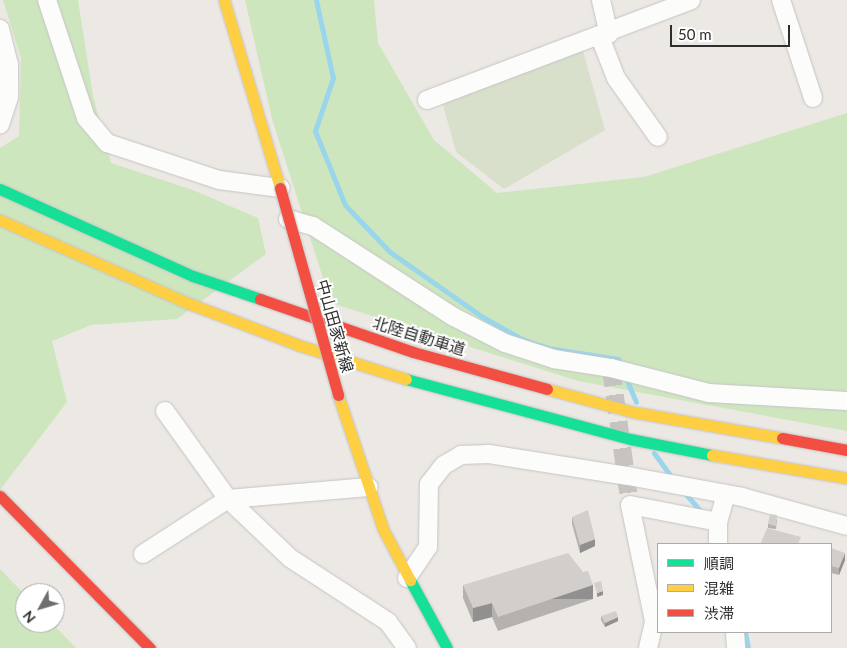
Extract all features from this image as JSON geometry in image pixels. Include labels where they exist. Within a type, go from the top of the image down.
[{"type":"main road","name":"中山田家新線","points":[[224,0],[280,188],[338,395],[368,487],[407,578],[446,648]]},
{"type":"main road","name":"北陸自動車道","points":[[0,189],[193,276],[413,352],[633,412],[847,450]]},
{"type":"main road","points":[[0,220],[185,302],[298,345],[406,379],[630,439],[746,462],[847,478]]},
{"type":"main road","points":[[0,496],[150,648]]},
{"type":"street","points":[[47,0],[86,118],[107,143],[219,180],[280,188]]},
{"type":"street","points":[[601,0],[604,35],[616,78],[658,137]]},
{"type":"street","points":[[427,100],[604,35],[691,0]]},
{"type":"street","points":[[781,0],[813,98]]},
{"type":"street","points":[[0,125],[9,97],[9,64],[1,33]]},
{"type":"street","points":[[288,219],[313,226],[452,316],[513,346],[554,359],[611,368],[709,393],[847,401]]},
{"type":"street","points":[[165,411],[228,499],[290,558],[388,622],[407,648]]},
{"type":"street","points":[[407,578],[428,547],[429,484],[444,465],[461,455],[489,454],[726,494],[847,526]]},
{"type":"street","points":[[143,554],[228,499],[368,487]]},
{"type":"street","points":[[718,543],[718,522],[726,494]]},
{"type":"street","points":[[648,648],[654,621],[630,506],[718,522]]},
{"type":"street","points":[[735,633],[736,648]]},
{"type":"green space","points":[[3,0],[78,0],[93,96],[111,163],[193,190],[258,218],[266,254],[177,319],[91,325],[52,341],[67,402],[0,490],[0,148],[19,136],[21,58]]},
{"type":"green space","points":[[245,0],[374,0],[378,43],[434,140],[497,193],[644,177],[847,113],[847,431],[578,381],[331,303],[272,119]]},
{"type":"green space","points":[[583,51],[605,130],[504,189],[456,152],[443,105],[449,99]]},
{"type":"green space","points":[[0,569],[15,585],[15,633],[62,633],[76,648],[0,648]]},
{"type":"building","points":[[588,510],[595,539],[580,545],[572,517]]},
{"type":"building","points":[[770,514],[777,515],[776,526],[768,524]]},
{"type":"building","points":[[767,528],[801,537],[798,543],[761,543]]},
{"type":"building","points":[[832,548],[845,553],[839,568],[832,566]]},
{"type":"building","points":[[568,553],[583,572],[588,571],[593,585],[498,617],[492,603],[473,608],[463,585]]},
{"type":"building","points":[[601,581],[603,591],[597,593],[594,583]]},
{"type":"building","points":[[616,611],[618,617],[605,623],[601,616]]},
{"type":"waterway","points":[[316,0],[333,78],[315,131],[345,205],[390,252],[481,316],[522,339],[548,348],[618,359],[621,365]]},
{"type":"waterway","points":[[625,376],[636,402]]},
{"type":"waterway","points":[[654,453],[672,478]]},
{"type":"waterway","points":[[684,492],[703,514]]},
{"type":"waterway","points":[[745,633],[748,648]]},
{"type":"tunnel","points":[[611,368],[630,505]]},
{"type":"traffic: fast","points":[[0,189],[193,276],[260,299]]},
{"type":"traffic: fast","points":[[406,379],[630,439],[712,455]]},
{"type":"traffic: fast","points":[[410,580],[447,648]]},
{"type":"traffic: slow","points":[[224,0],[280,188]]},
{"type":"traffic: slow","points":[[0,220],[185,302],[298,345],[406,379]]},
{"type":"traffic: slow","points":[[547,389],[633,412],[782,438]]},
{"type":"traffic: slow","points":[[338,395],[383,529],[410,580]]},
{"type":"traffic: slow","points":[[712,455],[847,478]]},
{"type":"traffic: jam","points":[[280,188],[338,395]]},
{"type":"traffic: jam","points":[[260,299],[413,352],[547,389]]},
{"type":"traffic: jam","points":[[782,438],[847,450]]},
{"type":"traffic: jam","points":[[0,496],[150,648]]}]
